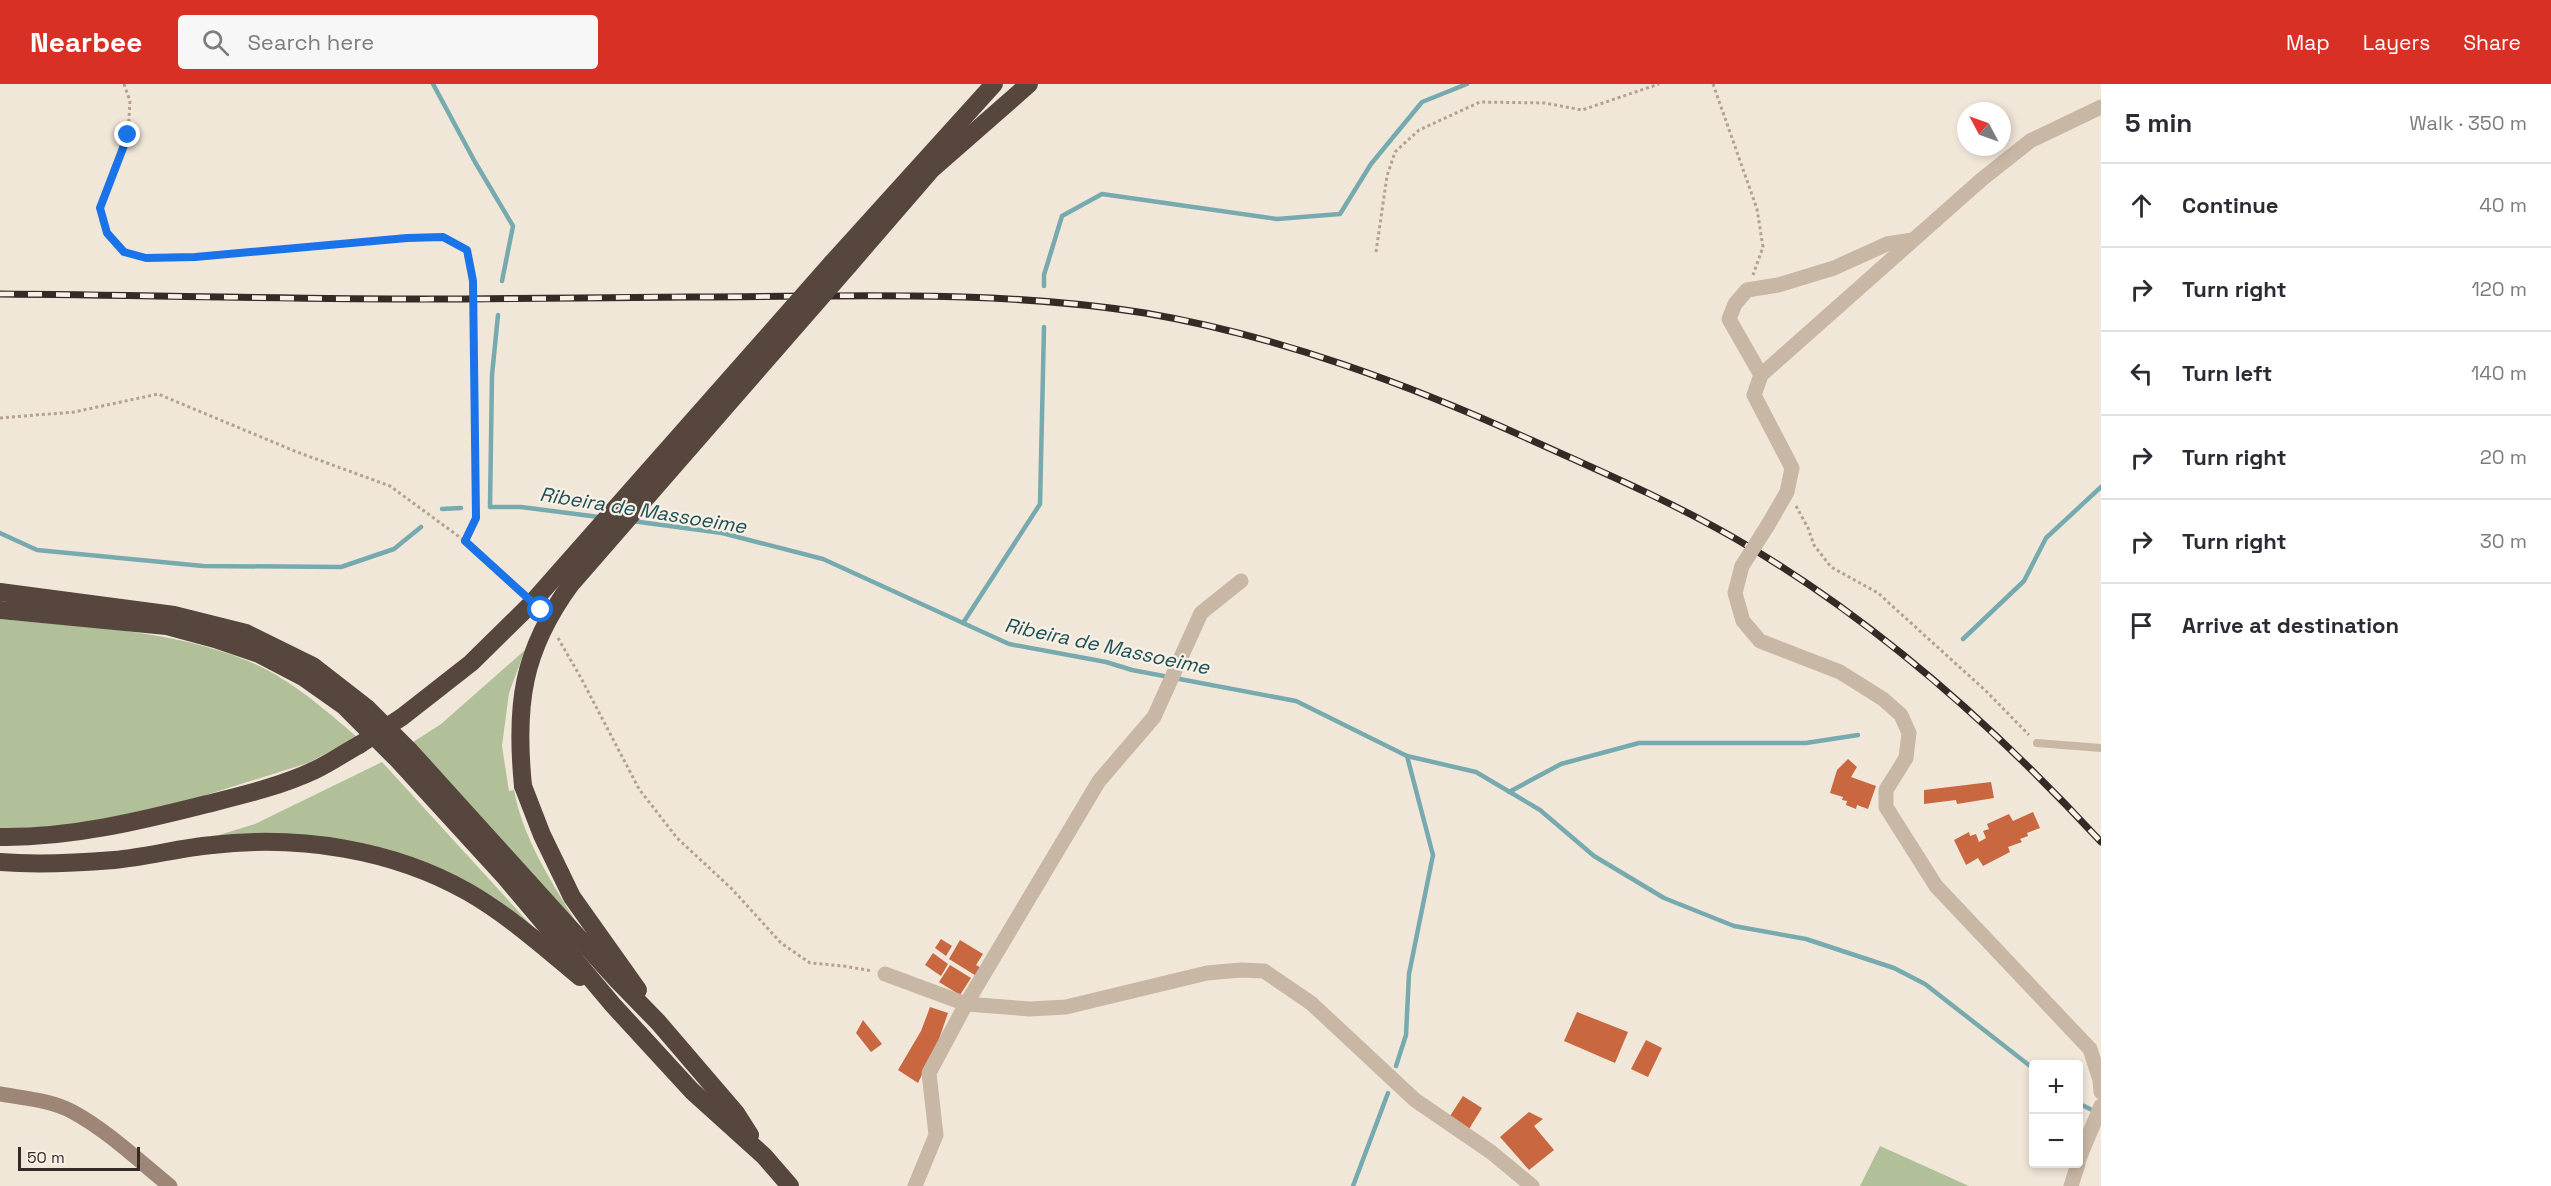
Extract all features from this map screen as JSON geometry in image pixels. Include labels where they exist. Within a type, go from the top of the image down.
[{"type":"highway","points":[[658,1022],[622,965],[572,897],[542,835],[523,786],[519,747],[520,714],[526,672],[552,609],[571,584],[994,84]]},
{"type":"highway","points":[[0,837],[84,831],[172,813],[276,784],[316,770],[402,717],[471,663],[530,605],[841,264],[931,170],[1029,84]]},
{"type":"highway","points":[[0,592],[174,615],[246,633],[313,666],[368,708],[410,750],[617,980],[658,1022],[736,1113],[764,1156]]},
{"type":"highway","points":[[0,610],[167,626],[215,639],[259,654],[303,677],[344,706],[398,760],[546,923],[613,1005],[692,1091],[764,1156],[790,1186]]},
{"type":"highway","points":[[0,862],[114,860],[214,844],[284,843],[354,849],[421,868],[469,893],[527,933],[613,1005]]},
{"type":"main road","points":[[0,1094],[72,1111],[117,1143],[170,1186]]},
{"type":"street","points":[[2101,107],[2030,141],[1912,240],[1761,375],[1754,395],[1792,468],[1787,492],[1742,566],[1735,593],[1743,621],[1760,641],[1840,672],[1883,699],[1901,715],[1909,733],[1906,758],[1886,790],[1886,807],[1936,886],[2090,1049],[2100,1080],[2101,1092]]},
{"type":"street","points":[[1761,375],[1729,319],[1735,304],[1747,290],[1778,285],[1834,268],[1887,244],[1912,240]]},
{"type":"street","points":[[915,1186],[936,1135],[929,1073],[966,1004],[1099,781],[1154,717],[1201,613],[1241,581]]},
{"type":"street","points":[[885,974],[966,1004],[1030,1009],[1066,1007],[1207,973],[1241,970],[1264,971],[1311,1003],[1415,1100],[1491,1152],[1532,1186]]},
{"type":"street","points":[[2083,1150],[2101,1106]]},
{"type":"street","points":[[2071,1186],[2076,1168]]},
{"type":"lane","points":[[2037,743],[2101,748]]},
{"type":"path","points":[[124,84],[130,101],[128,135],[100,208],[107,233],[124,252],[146,258],[195,257],[407,238],[443,237],[467,250],[473,281],[476,518],[465,541]]},
{"type":"path","points":[[1376,252],[1387,176],[1395,152],[1419,130],[1480,102],[1545,103],[1582,110],[1659,84]]},
{"type":"path","points":[[1713,84],[1757,209],[1763,247],[1747,290]]},
{"type":"path","points":[[0,418],[74,411],[158,394],[297,452],[390,486],[465,541],[524,595]]},
{"type":"path","points":[[1787,492],[1808,528],[1814,545],[1831,567],[1878,594],[1987,692],[2037,743]]},
{"type":"path","points":[[553,630],[639,789],[677,838],[732,889],[782,943],[810,963],[844,966],[885,974]]},
{"type":"green space","points":[[0,619],[126,631],[218,650],[248,661],[278,676],[357,737],[308,763],[187,801],[70,826],[0,829]]},
{"type":"green space","points":[[525,650],[509,693],[502,746],[509,791],[514,790],[519,811],[535,851],[590,945],[410,744],[441,724]]},
{"type":"green space","points":[[382,762],[541,936],[440,871],[216,836],[255,824]]},
{"type":"green space","points":[[1880,1146],[1969,1186],[1860,1186]]},
{"type":"building","points":[[1848,759],[1857,767],[1851,777],[1876,786],[1868,809],[1857,805],[1856,809],[1846,805],[1847,801],[1842,800],[1843,797],[1830,793],[1837,770]]},
{"type":"building","points":[[1991,782],[1994,798],[1957,804],[1956,800],[1924,804],[1924,790]]},
{"type":"building","points":[[2033,812],[2040,828],[2027,833],[2028,836],[2020,839],[2022,842],[2008,847],[2010,852],[1983,866],[1978,858],[1966,865],[1954,840],[1969,832],[1970,836],[1976,834],[1979,842],[1986,838],[1983,831],[1989,829],[1987,824],[2009,814],[2013,821]]},
{"type":"building","points":[[941,939],[952,946],[946,956],[935,948]]},
{"type":"building","points":[[960,940],[983,954],[976,965],[983,969],[978,977],[949,959]]},
{"type":"building","points":[[933,953],[948,964],[941,976],[925,965]]},
{"type":"building","points":[[950,965],[971,978],[960,995],[939,982]]},
{"type":"building","points":[[930,1007],[948,1013],[939,1039],[918,1083],[898,1070],[921,1031]]},
{"type":"building","points":[[1577,1012],[1628,1032],[1615,1063],[1564,1041]]},
{"type":"building","points":[[863,1020],[882,1044],[871,1052],[856,1033]]},
{"type":"building","points":[[1646,1040],[1662,1048],[1648,1077],[1631,1069]]},
{"type":"building","points":[[1463,1096],[1482,1108],[1469,1129],[1450,1116]]},
{"type":"building","points":[[1529,1112],[1543,1119],[1534,1126],[1554,1150],[1529,1170],[1500,1137]]},
{"type":"waterway","points":[[433,84],[513,226],[502,281]]},
{"type":"waterway","points":[[1044,286],[1044,275],[1062,216],[1102,194],[1277,219],[1340,214],[1371,164],[1422,102],[1467,84]]},
{"type":"waterway","points":[[498,315],[492,375],[490,507],[521,507],[599,517]]},
{"type":"waterway","points":[[963,623],[1040,504],[1044,327]]},
{"type":"waterway","points":[[1963,639],[2024,581],[2046,538],[2101,487]]},
{"type":"waterway","name":"Ribeira de Massoeime","points":[[442,509],[461,508]]},
{"type":"waterway","name":"Ribeira de Massoeime","points":[[632,521],[722,533],[823,559],[1009,644],[1296,701],[1407,756],[1433,855],[1409,974],[1406,1035],[1396,1066]]},
{"type":"waterway","name":"Ribeira de Massoeime","points":[[0,533],[37,550],[203,566],[341,567],[394,549],[421,527]]},
{"type":"waterway","points":[[1509,792],[1561,764],[1639,743],[1806,743],[1858,735]]},
{"type":"waterway","points":[[1407,756],[1476,772],[1540,810],[1594,856],[1664,898],[1734,926],[1806,939],[1894,968],[1925,984],[2029,1065]]},
{"type":"waterway","name":"Ribeira de Massoeime","points":[[1353,1186],[1388,1093]]},
{"type":"waterway","points":[[2083,1106],[2096,1112]]},
{"type":"railway","points":[[0,294],[407,299],[975,297],[1089,305],[1145,313],[1245,335],[1342,364],[1485,419],[1635,487],[1736,539],[1835,603],[1929,677],[2018,757],[2101,842]]},
{"type":"route","points":[[128,135],[100,208],[107,233],[124,252],[146,258],[195,257],[407,238],[443,237],[467,250],[473,281],[476,518],[465,541],[541,610]]}]
